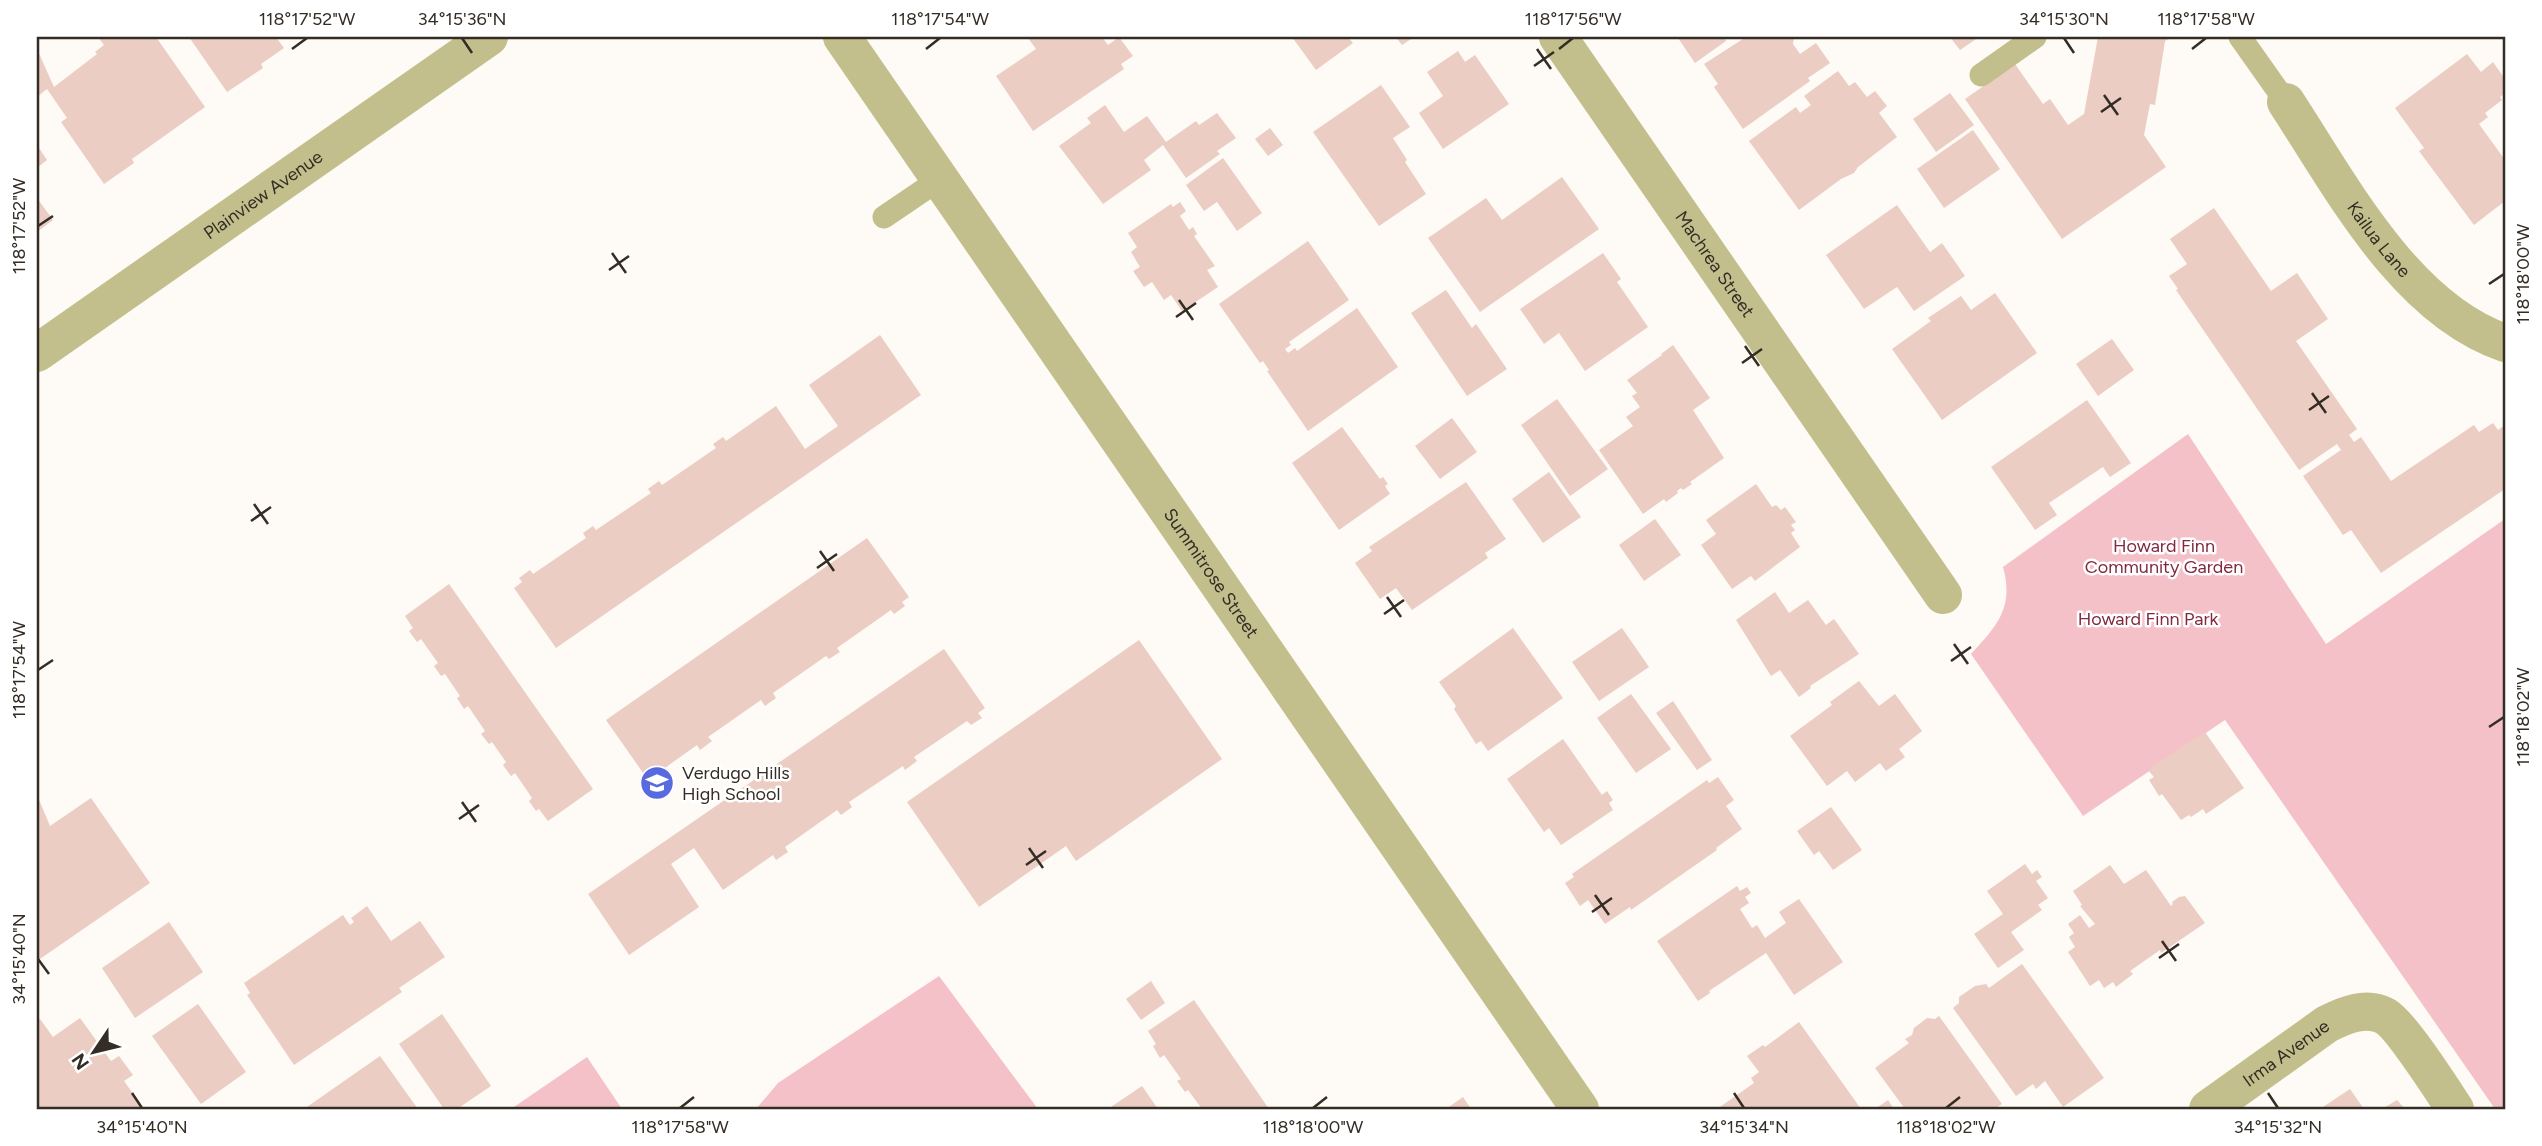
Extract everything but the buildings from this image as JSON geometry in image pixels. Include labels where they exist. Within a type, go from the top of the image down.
[{"type":"street","name":"Plainview Avenue","points":[[37,353],[489,37]]},
{"type":"street","name":"Summitrose Street","points":[[842,37],[1580,1109]]},
{"type":"street","name":"Machrea Street","points":[[1558,37],[1943,595]]},
{"type":"street","name":"Kailua Lane","points":[[2286,102],[2359,214],[2403,272],[2454,317],[2478,332],[2505,343]]},
{"type":"street","name":"Irma Avenue","points":[[2208,1109],[2327,1024],[2348,1013],[2370,1012],[2386,1017],[2400,1030],[2455,1109]]},
{"type":"lane","points":[[1981,75],[2035,37]]},
{"type":"lane","points":[[2240,37],[2286,102]]},
{"type":"lane","points":[[884,217],[940,179]]},
{"type":"green space","name":"Howard Finn Park","points":[[2188,434],[2326,644],[2505,519],[2505,1109],[2495,1109],[2225,720],[2083,816],[1971,654],[2001,615],[2006,593],[2003,567]]},
{"type":"green space","points":[[939,976],[1038,1109],[756,1109],[778,1083]]},
{"type":"green space","points":[[587,1057],[622,1109],[511,1109]]},
{"type":"place","name":"Verdugo Hills High School","points":[[657,783]]},
{"type":"park label","name":"Howard Finn Community Garden","points":[[2164,556]]}]
